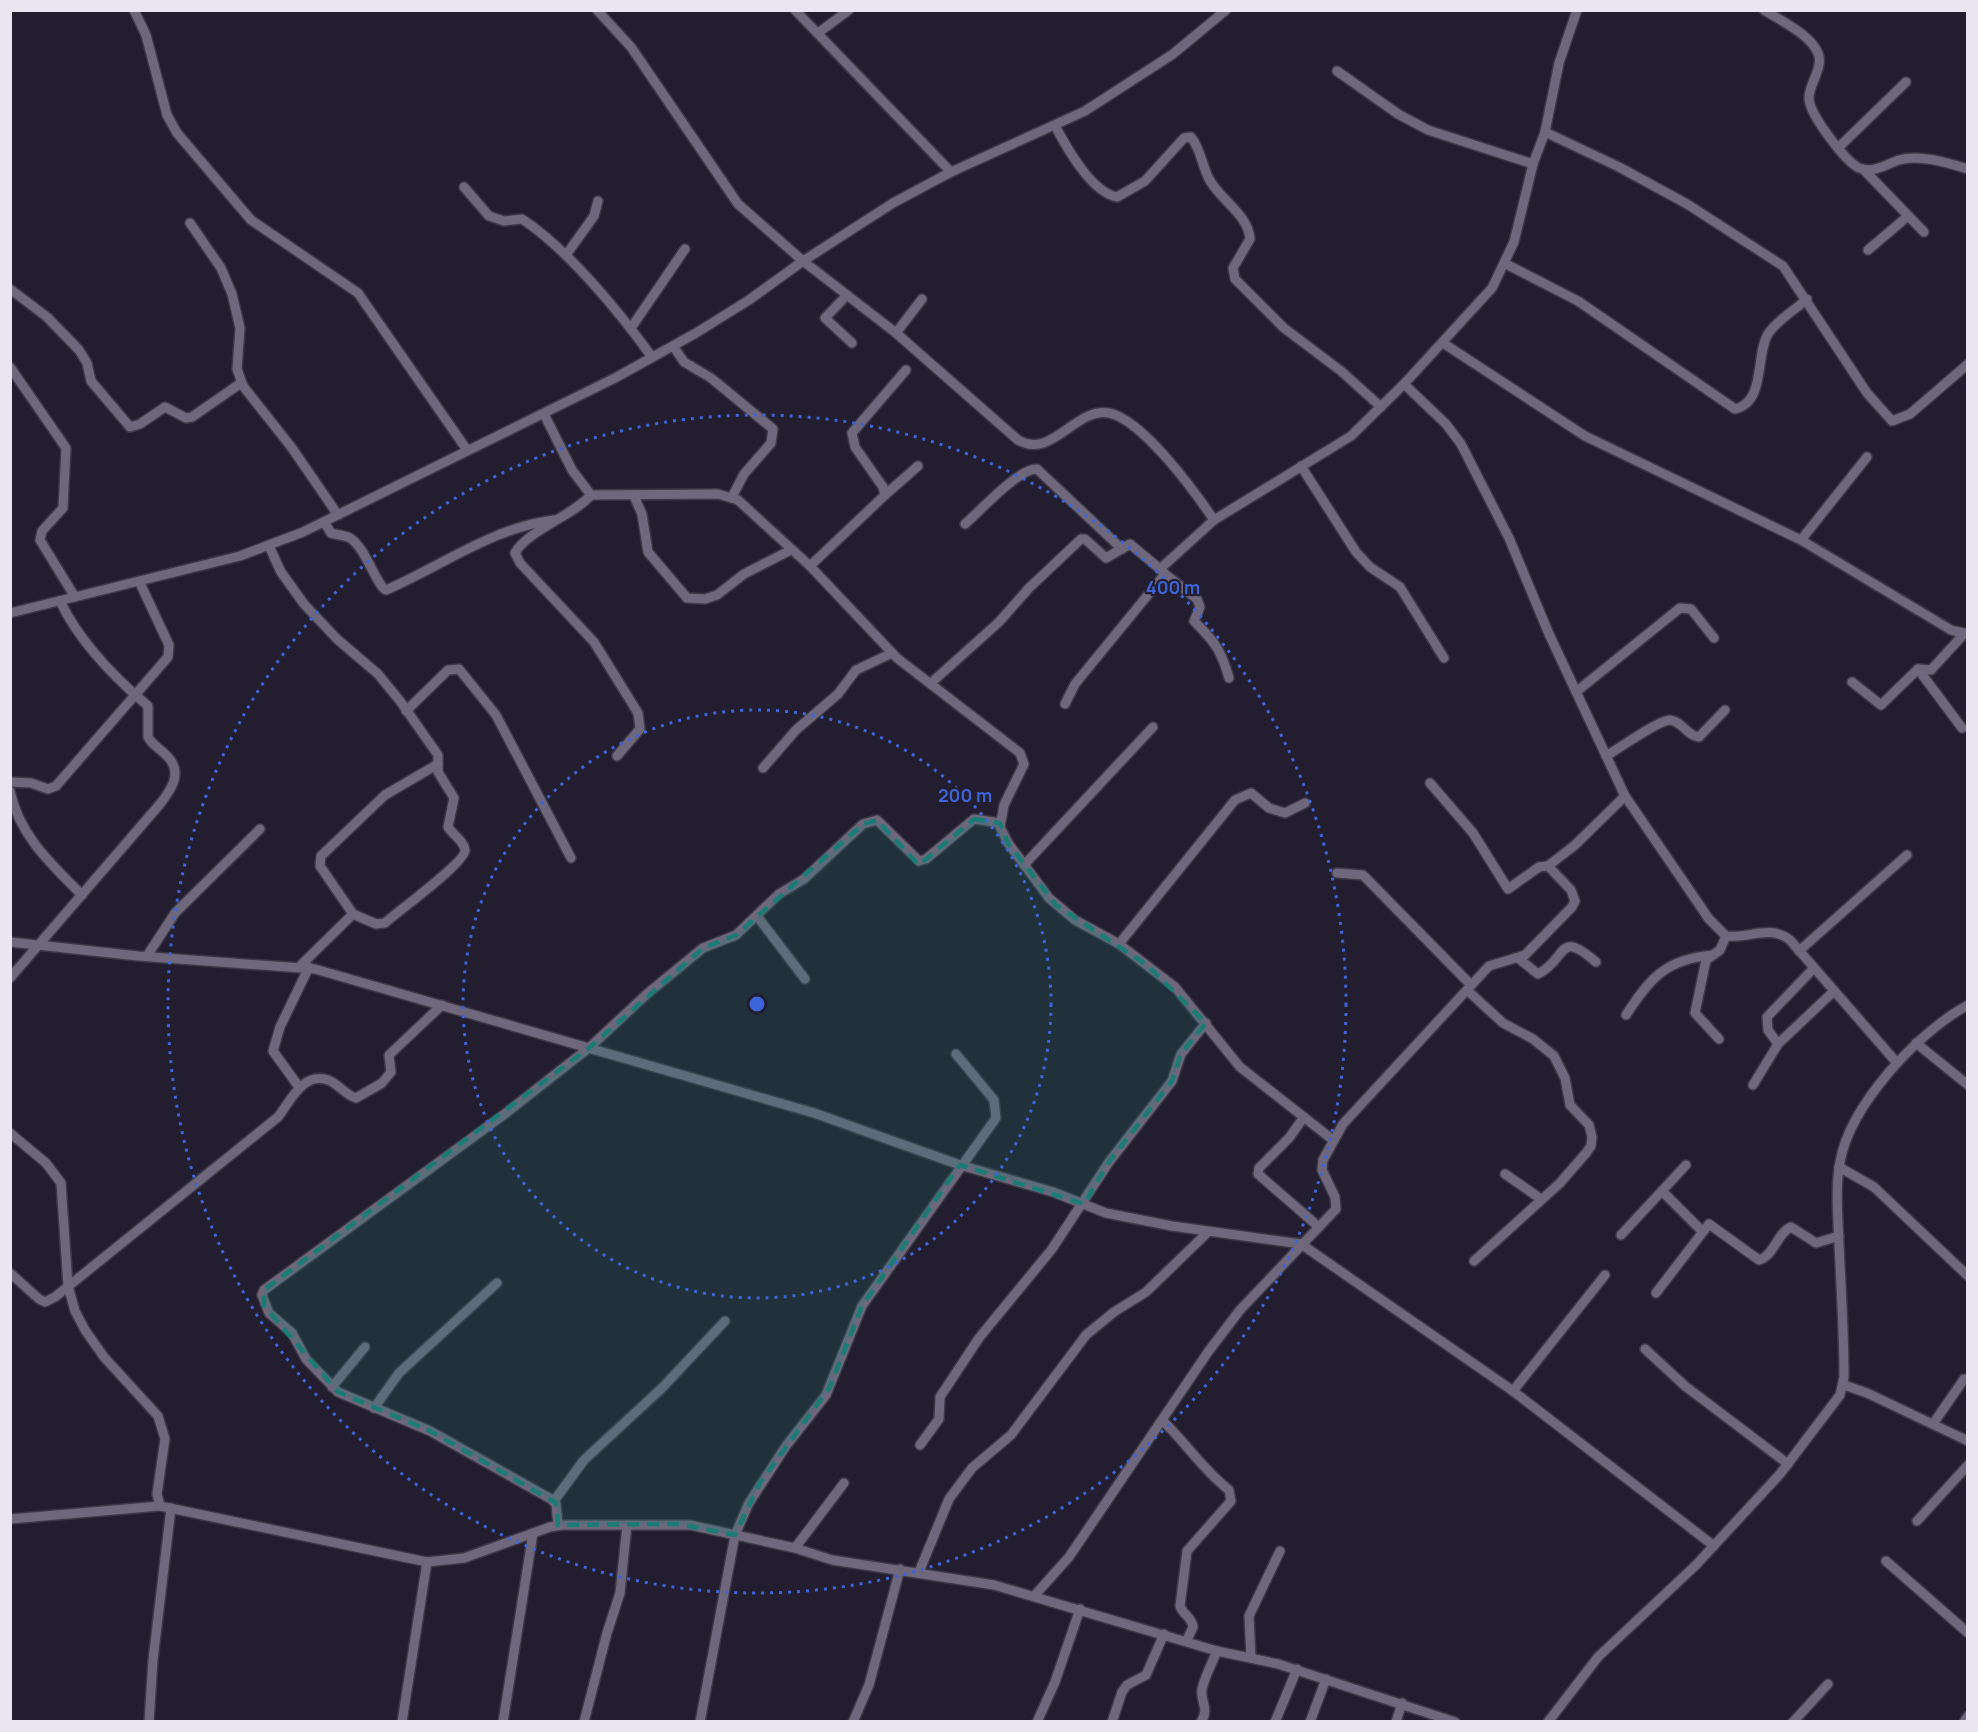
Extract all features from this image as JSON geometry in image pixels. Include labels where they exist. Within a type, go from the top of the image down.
[{"type":"street","points":[[134,10],[146,35],[167,115],[177,133],[251,220],[358,293],[466,450]]},
{"type":"street","points":[[597,10],[631,47],[738,204],[803,261],[896,333],[959,391],[1027,446],[1040,445],[1093,414],[1111,413],[1122,419],[1166,458],[1214,520]]},
{"type":"street","points":[[795,10],[951,172]]},
{"type":"street","points":[[818,33],[849,10]]},
{"type":"street","points":[[10,613],[269,546],[324,522],[466,450],[544,414],[673,346],[749,300],[873,215],[951,172],[1085,111],[1173,54],[1226,10]]},
{"type":"street","points":[[1065,704],[1075,684],[1162,571],[1214,520],[1351,436],[1404,384],[1492,288],[1506,264],[1514,242],[1533,164],[1545,132],[1559,63],[1577,10]]},
{"type":"street","points":[[1764,10],[1787,24],[1816,49],[1820,61],[1811,89],[1810,104],[1821,124],[1851,162],[1863,169],[1924,232]]},
{"type":"street","points":[[1337,71],[1398,114],[1428,130],[1533,164]]},
{"type":"street","points":[[1839,147],[1906,82]]},
{"type":"street","points":[[1055,126],[1078,165],[1109,195],[1117,198],[1145,182],[1184,138],[1191,137],[1208,178],[1242,220],[1250,234],[1250,239],[1233,268],[1235,279],[1284,328],[1341,371],[1381,407]]},
{"type":"street","points":[[1545,132],[1619,167],[1750,243],[1783,266],[1807,299],[1867,393],[1892,421],[1910,414],[1968,364]]},
{"type":"street","points":[[1863,169],[1909,158],[1968,169]]},
{"type":"street","points":[[464,187],[489,216],[504,221],[522,219],[566,255],[631,328],[652,357]]},
{"type":"street","points":[[566,255],[594,216],[598,201]]},
{"type":"street","points":[[1868,250],[1908,216]]},
{"type":"street","points":[[190,223],[221,268],[232,294],[240,328],[237,354],[241,383],[292,448],[338,515]]},
{"type":"street","points":[[631,328],[686,249]]},
{"type":"street","points":[[1506,264],[1578,301],[1735,409],[1739,408],[1756,390],[1769,333],[1807,299]]},
{"type":"street","points":[[10,289],[47,317],[80,350],[87,363],[91,381],[124,423],[130,427],[140,424],[165,407],[186,418],[197,416],[241,383]]},
{"type":"street","points":[[847,295],[825,318],[852,344]]},
{"type":"street","points":[[896,333],[911,316],[922,298]]},
{"type":"street","points":[[1443,342],[1585,436],[1802,540],[1938,623],[1965,635],[1931,670],[1918,669],[1881,705],[1852,682]]},
{"type":"street","points":[[673,346],[684,362],[711,378],[773,429],[771,443],[744,474],[732,497]]},
{"type":"street","points":[[10,367],[66,448],[63,508],[42,531],[40,540],[75,597]]},
{"type":"street","points":[[885,495],[883,488],[855,447],[852,433],[906,370]]},
{"type":"street","points":[[1404,384],[1446,424],[1480,478],[1625,796],[1709,919],[1726,936],[1773,932],[1782,934],[1897,1063]]},
{"type":"street","points":[[544,414],[572,470],[591,495]]},
{"type":"street","points":[[1802,540],[1867,457]]},
{"type":"street","points":[[810,566],[918,466]]},
{"type":"street","points":[[1301,466],[1356,552],[1370,567],[1400,587],[1444,658]]},
{"type":"street","points":[[965,524],[1015,479],[1028,470],[1038,469],[1122,549]]},
{"type":"street","points":[[324,522],[331,533],[351,538],[375,572],[381,588],[386,591],[495,535],[554,520],[576,509],[591,495],[718,494],[732,497],[810,566],[892,653],[1023,757],[1024,764],[1011,786],[1000,823],[1002,833],[1024,865],[1064,912],[1119,944],[1175,987],[1240,1067],[1333,1140]]},
{"type":"street","points":[[634,496],[642,514],[648,552],[687,598],[717,595],[744,574],[791,550]]},
{"type":"street","points":[[554,520],[515,553],[520,563],[594,642],[638,713],[640,729],[617,756]]},
{"type":"street","points":[[931,683],[999,622],[1029,588],[1081,539],[1085,539],[1104,557],[1130,544],[1197,598],[1200,607],[1194,621],[1221,650],[1229,678]]},
{"type":"street","points":[[269,546],[281,573],[304,604],[337,639],[378,674],[438,755],[439,774],[454,798],[448,827],[465,846],[464,856],[382,924],[353,914],[320,866],[321,856],[385,795],[438,764]]},
{"type":"street","points":[[10,782],[53,789],[87,753],[134,694],[161,665],[170,649],[139,581]]},
{"type":"street","points":[[10,978],[160,804],[174,782],[174,770],[169,758],[148,737],[148,706],[134,694],[69,620],[60,601]]},
{"type":"street","points":[[1576,692],[1680,608],[1691,609],[1714,638]]},
{"type":"street","points":[[763,768],[796,730],[838,694],[856,670],[892,653]]},
{"type":"street","points":[[406,711],[448,670],[459,669],[496,715],[571,858]]},
{"type":"street","points":[[1918,669],[1962,728]]},
{"type":"street","points":[[1606,756],[1664,722],[1678,723],[1691,735],[1699,737],[1725,710]]},
{"type":"street","points":[[1024,865],[1154,727]]},
{"type":"street","points":[[1430,783],[1473,833],[1508,889],[1539,867],[1548,866],[1575,845],[1625,796]]},
{"type":"street","points":[[10,791],[14,810],[22,829],[82,895]]},
{"type":"street","points":[[1119,944],[1235,800],[1251,793],[1269,808],[1285,813],[1305,803]]},
{"type":"street","points":[[554,1501],[430,1431],[347,1397],[332,1387],[306,1359],[292,1333],[264,1306],[262,1295],[264,1290],[590,1047],[648,993],[703,948],[736,936],[779,894],[804,879],[867,822],[877,820],[919,861],[926,859],[974,819],[1000,823]]},
{"type":"street","points":[[147,956],[175,913],[260,829]]},
{"type":"street","points":[[1799,951],[1907,855]]},
{"type":"street","points":[[1035,1595],[1069,1557],[1234,1317],[1336,1209],[1335,1197],[1322,1170],[1323,1160],[1343,1124],[1489,966],[1518,958],[1542,939],[1575,901],[1572,890],[1548,866]]},
{"type":"street","points":[[1337,873],[1363,875],[1503,1023],[1533,1039],[1554,1056],[1565,1078],[1570,1105],[1592,1130],[1591,1146],[1586,1153],[1541,1199],[1474,1261]]},
{"type":"street","points":[[299,1087],[273,1051],[280,1027],[304,967],[353,914]]},
{"type":"street","points":[[757,916],[804,979]]},
{"type":"street","points":[[1719,1039],[1695,1013],[1695,1006],[1700,995],[1704,966],[1724,944],[1726,936]]},
{"type":"street","points":[[10,942],[147,956],[304,967],[590,1047],[814,1113],[960,1165],[1134,1220],[1301,1244],[1512,1391],[1714,1546]]},
{"type":"street","points":[[1518,958],[1538,974],[1563,950],[1571,946],[1579,947],[1596,962]]},
{"type":"street","points":[[1626,1015],[1645,986],[1662,970],[1696,956],[1713,955]]},
{"type":"street","points":[[1778,1044],[1768,1030],[1767,1017],[1814,968]]},
{"type":"street","points":[[1753,1085],[1778,1044],[1834,991]]},
{"type":"street","points":[[10,1273],[45,1302],[55,1297],[182,1197],[278,1117],[299,1087],[318,1079],[327,1080],[352,1097],[366,1095],[391,1072],[388,1059],[393,1050],[442,1005]]},
{"type":"street","points":[[1548,1722],[1598,1657],[1714,1546],[1788,1464],[1840,1395],[1844,1385],[1835,1237],[1839,1167],[1845,1144],[1855,1125],[1897,1063],[1942,1020],[1968,1005]]},
{"type":"street","points":[[920,1445],[939,1419],[940,1397],[979,1338],[1052,1250],[1084,1204],[1109,1162],[1172,1081],[1181,1054],[1206,1023]]},
{"type":"street","points":[[1916,1043],[1968,1085]]},
{"type":"street","points":[[700,1722],[735,1535],[760,1483],[826,1395],[862,1306],[898,1258],[960,1165],[996,1118],[994,1100],[956,1054]]},
{"type":"street","points":[[1304,1117],[1289,1138],[1259,1168],[1258,1174],[1319,1227]]},
{"type":"street","points":[[10,1134],[46,1162],[61,1183],[68,1286],[75,1311],[104,1358],[158,1416],[165,1439],[157,1494],[160,1506]]},
{"type":"street","points":[[1621,1235],[1686,1165]]},
{"type":"street","points":[[1839,1167],[1874,1187],[1968,1276]]},
{"type":"street","points":[[1505,1174],[1541,1199]]},
{"type":"street","points":[[1662,1191],[1702,1231]]},
{"type":"street","points":[[1656,1293],[1702,1231],[1713,1225],[1759,1260],[1767,1256],[1785,1230],[1791,1227],[1816,1243],[1835,1237]]},
{"type":"street","points":[[919,1572],[949,1499],[972,1468],[1011,1435],[1086,1335],[1114,1312],[1146,1292],[1208,1232]]},
{"type":"street","points":[[1512,1391],[1605,1275]]},
{"type":"street","points":[[374,1408],[399,1373],[497,1283]]},
{"type":"street","points":[[558,1525],[554,1501],[584,1460],[662,1388],[725,1321]]},
{"type":"street","points":[[332,1387],[365,1347]]},
{"type":"street","points":[[1645,1348],[1685,1386],[1788,1464]]},
{"type":"street","points":[[1933,1424],[1964,1379]]},
{"type":"street","points":[[1844,1385],[1868,1393],[1968,1441]]},
{"type":"street","points":[[1164,1421],[1184,1441],[1201,1466],[1232,1495],[1231,1501],[1191,1545],[1185,1558],[1180,1606],[1182,1612],[1190,1618],[1193,1627],[1187,1640]]},
{"type":"street","points":[[1917,1521],[1968,1466]]},
{"type":"street","points":[[795,1548],[844,1483]]},
{"type":"street","points":[[10,1519],[160,1506],[427,1562],[464,1558],[558,1525],[678,1524],[795,1548],[832,1560],[919,1572],[994,1585],[1035,1595],[1187,1640],[1217,1652],[1297,1669],[1402,1702],[1455,1722]]},
{"type":"street","points":[[149,1722],[153,1660],[171,1508]]},
{"type":"street","points":[[584,1722],[620,1593],[627,1525]]},
{"type":"street","points":[[503,1722],[533,1533]]},
{"type":"street","points":[[1251,1658],[1249,1616],[1280,1551]]},
{"type":"street","points":[[1886,1561],[1968,1633]]},
{"type":"street","points":[[402,1722],[427,1562]]},
{"type":"street","points":[[853,1722],[868,1685],[900,1569]]},
{"type":"street","points":[[1036,1722],[1055,1682],[1080,1609]]},
{"type":"street","points":[[1112,1722],[1122,1692],[1127,1685],[1146,1675],[1164,1634]]},
{"type":"street","points":[[1201,1722],[1206,1714],[1202,1689],[1217,1652]]},
{"type":"street","points":[[1275,1722],[1297,1669]]},
{"type":"street","points":[[1311,1722],[1326,1679]]},
{"type":"street","points":[[1793,1722],[1828,1684]]},
{"type":"street","points":[[1396,1722],[1402,1702]]},
{"type":"street","points":[[1964,1722],[1968,1716]]},
{"type":"highlighted area","points":[[974,819],[1000,823],[1008,843],[1056,905],[1147,965],[1206,1023],[1181,1054],[1172,1081],[1109,1162],[1084,1204],[960,1165],[862,1306],[830,1387],[760,1483],[735,1535],[678,1524],[558,1525],[556,1503],[430,1431],[338,1392],[264,1306],[264,1290],[590,1047],[703,948],[736,935],[863,824],[877,820],[919,865]]}]
